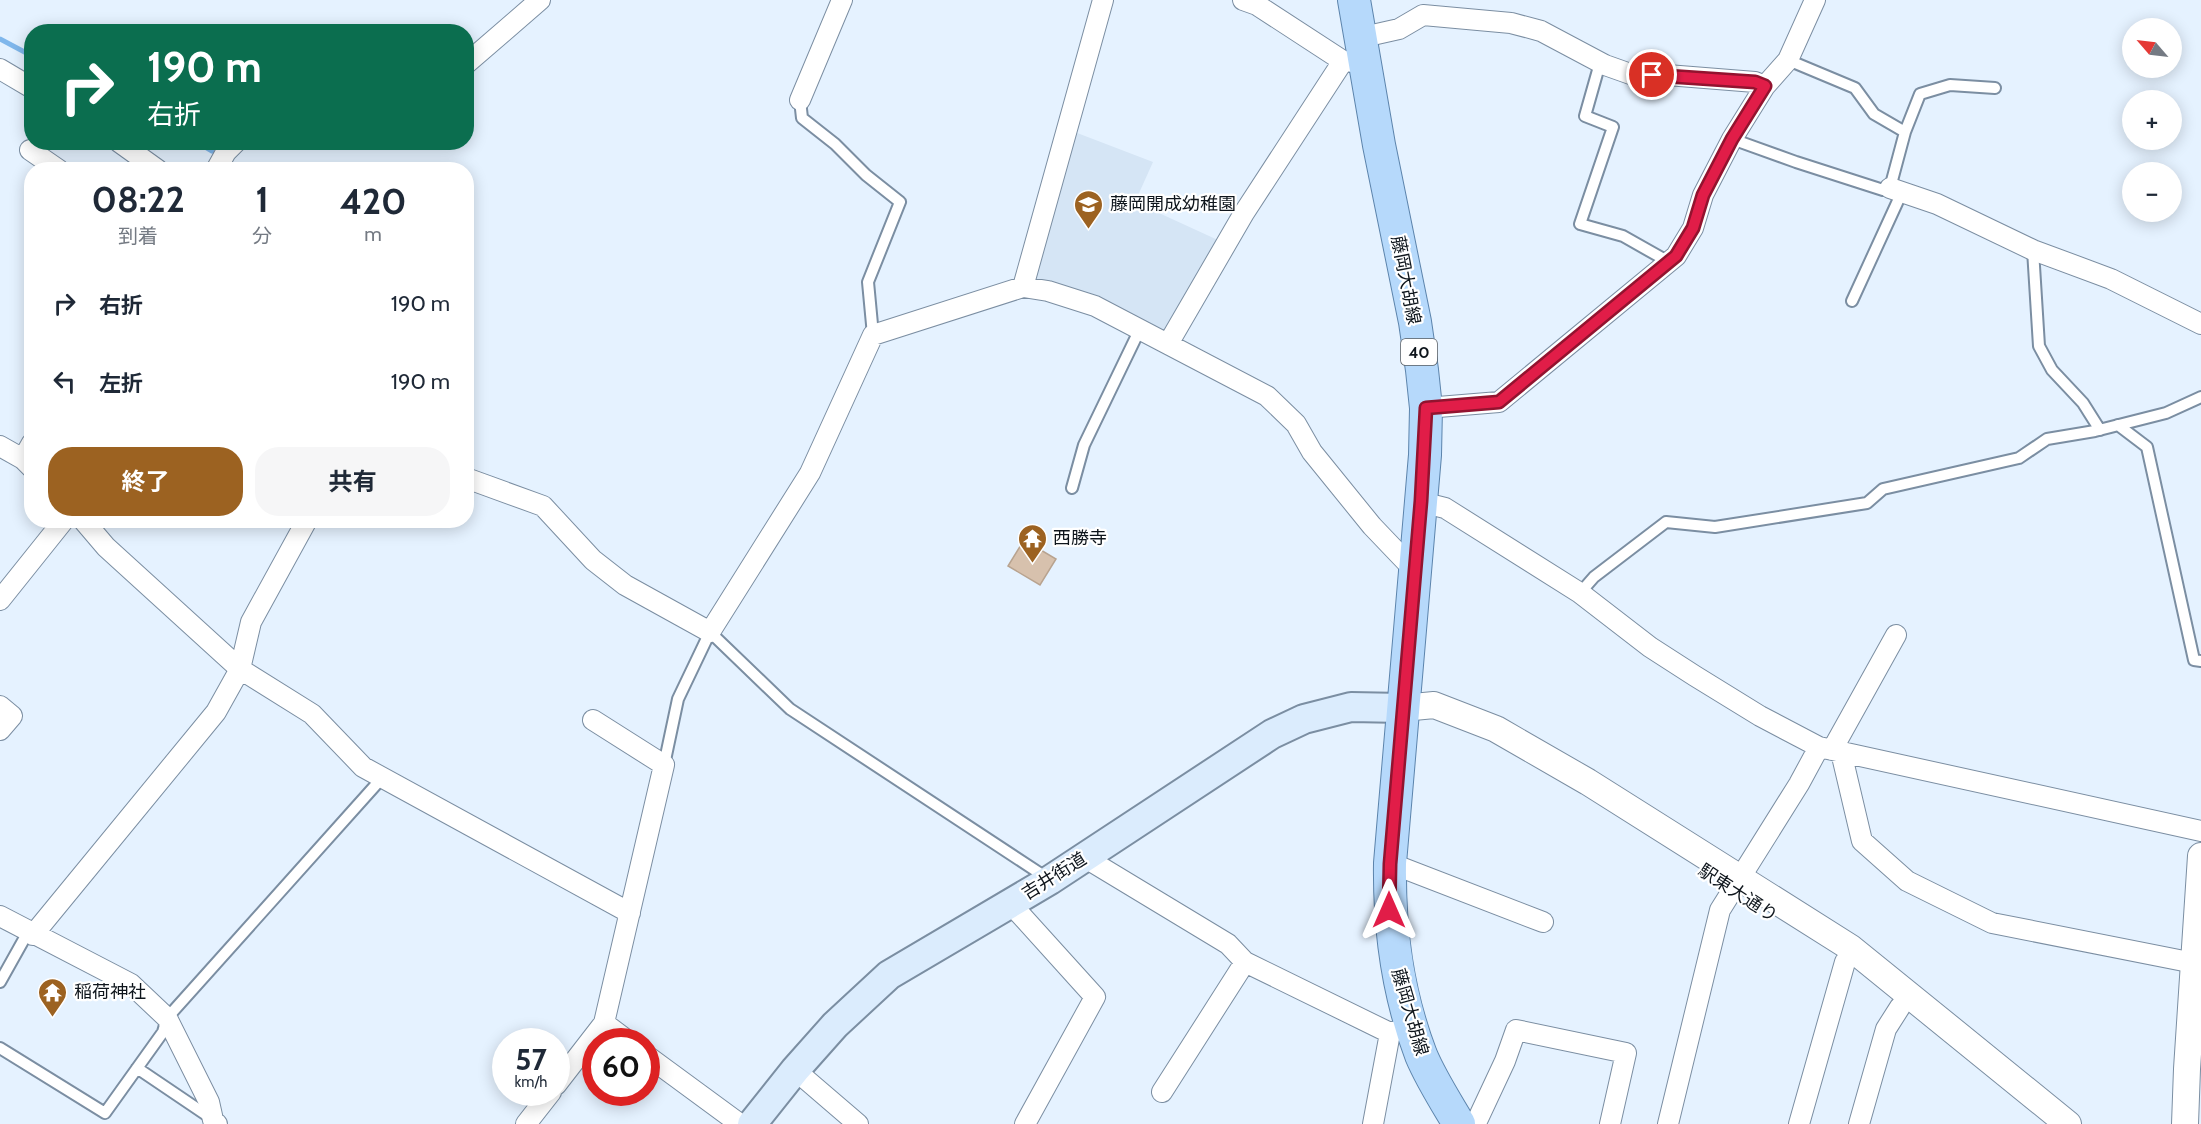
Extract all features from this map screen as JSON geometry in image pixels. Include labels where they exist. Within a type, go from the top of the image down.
[{"type":"main road","name":"藤岡大胡線","points":[[1354,0],[1355,54],[1415,322],[1426,408],[1421,501],[1390,864],[1389,910],[1401,991],[1400,1029],[1470,1124]]},
{"type":"main road","name":"吉井街道","points":[[752,1124],[835,1025],[889,975],[1050,880],[1272,734],[1304,719],[1351,706],[1403,708]]},
{"type":"street","points":[[474,57],[540,0]]},
{"type":"street","points":[[800,100],[842,0]]},
{"type":"street","points":[[1023,287],[1103,0]]},
{"type":"street","points":[[1243,0],[1355,54]]},
{"type":"street","points":[[1426,408],[1499,402],[1676,256],[1693,228],[1703,195],[1732,139],[1765,86],[1788,60],[1815,0]]},
{"type":"street","points":[[1168,344],[1244,213],[1355,54],[1423,15],[1511,23],[1541,31],[1600,63],[1636,75],[1667,75],[1755,82],[1765,86]]},
{"type":"street","points":[[0,69],[24,82]]},
{"type":"street","points":[[30,150],[47,162]]},
{"type":"street","points":[[129,150],[147,162]]},
{"type":"street","points":[[1896,190],[1936,204],[2033,250],[2111,279],[2201,324]]},
{"type":"street","points":[[474,481],[543,506],[593,560],[625,585],[710,632],[810,473],[873,335],[1023,287],[1047,291],[1095,306],[1267,396],[1296,424],[1312,452],[1372,526],[1415,571]]},
{"type":"street","points":[[0,446],[24,455]]},
{"type":"street","points":[[1421,501],[1445,508],[1581,593],[1650,647],[1760,716],[1830,749],[2201,831]]},
{"type":"street","points":[[0,600],[58,528]]},
{"type":"street","points":[[90,528],[106,547],[240,669],[312,714],[363,767],[630,913]]},
{"type":"street","points":[[31,934],[216,712],[240,669],[251,622],[303,528]]},
{"type":"street","points":[[1668,1124],[1720,910],[1799,784],[1830,749],[1896,635]]},
{"type":"street","points":[[1403,708],[1434,705],[1496,729],[1588,782],[1736,884],[1851,948],[2068,1124]]},
{"type":"street","points":[[0,706],[12,716],[0,730]]},
{"type":"street","points":[[570,1067],[604,1023],[664,765],[593,720]]},
{"type":"street","points":[[1830,749],[1862,841],[1907,881],[1992,922],[2194,963]]},
{"type":"street","points":[[2185,1124],[2194,1073],[2194,963],[2201,856]]},
{"type":"street","points":[[1084,857],[1228,944],[1245,962],[1400,1029],[1373,1124]]},
{"type":"street","points":[[1390,864],[1543,922]]},
{"type":"street","name":"駅東大通り","points":[[1736,884],[1845,962],[2045,1124]]},
{"type":"street","points":[[1010,903],[1095,997],[1025,1124]]},
{"type":"street","points":[[0,916],[131,984],[167,1018],[209,1102],[215,1122]]},
{"type":"street","points":[[1162,1092],[1245,962]]},
{"type":"street","points":[[1799,1124],[1845,962]]},
{"type":"street","points":[[1859,1124],[1886,1029],[1900,1007]]},
{"type":"street","points":[[604,1023],[611,1028]]},
{"type":"street","points":[[1470,1124],[1505,1062],[1516,1030],[1626,1053],[1610,1124]]},
{"type":"street","points":[[660,1065],[740,1124]]},
{"type":"street","points":[[795,1070],[858,1124]]},
{"type":"street","points":[[526,1124],[540,1106]]},
{"type":"lane","points":[[1788,60],[1855,88],[1874,114],[1905,132]]},
{"type":"lane","points":[[1600,63],[1585,116],[1613,127],[1580,224],[1623,236],[1669,262]]},
{"type":"lane","points":[[1852,301],[1896,190],[1905,132],[1920,94],[1950,85],[1995,88]]},
{"type":"lane","points":[[800,100],[802,118],[836,144],[866,175],[900,202],[868,282],[873,335]]},
{"type":"lane","points":[[1732,139],[1883,190],[1896,190]]},
{"type":"lane","points":[[2033,250],[2039,346],[2052,370],[2083,403],[2100,429]]},
{"type":"lane","points":[[1072,488],[1084,445],[1140,329]]},
{"type":"lane","points":[[1581,593],[1594,577],[1666,522],[1715,527],[1868,503],[1883,489],[2019,458],[2047,439],[2166,413],[2201,397]]},
{"type":"lane","points":[[2118,425],[2147,447],[2194,660],[2201,661]]},
{"type":"lane","points":[[664,765],[678,699],[710,632],[790,709],[1050,880]]},
{"type":"lane","points":[[0,1048],[105,1113],[163,1032],[167,1018],[382,778]]},
{"type":"lane","points":[[0,982],[31,934]]},
{"type":"lane","points":[[137,1068],[215,1122]]},
{"type":"shaded area","points":[[1072,131],[1153,162],[1135,202],[1220,241],[1168,335],[1031,280]]},
{"type":"building","name":"西勝寺","points":[[1024,540],[1056,559],[1040,585],[1008,566]]},
{"type":"waterway","points":[[0,39],[24,52]]},
{"type":"place","name":"藤岡開成幼稚園","points":[[1089,230]]},
{"type":"place","name":"西勝寺","points":[[1032,564]]},
{"type":"place","name":"稲荷神社","points":[[53,1018]]},
{"type":"route","points":[[1389,910],[1390,864],[1425,455],[1426,408],[1499,402],[1676,256],[1693,228],[1703,195],[1732,139],[1765,86],[1755,82],[1652,75]]}]
